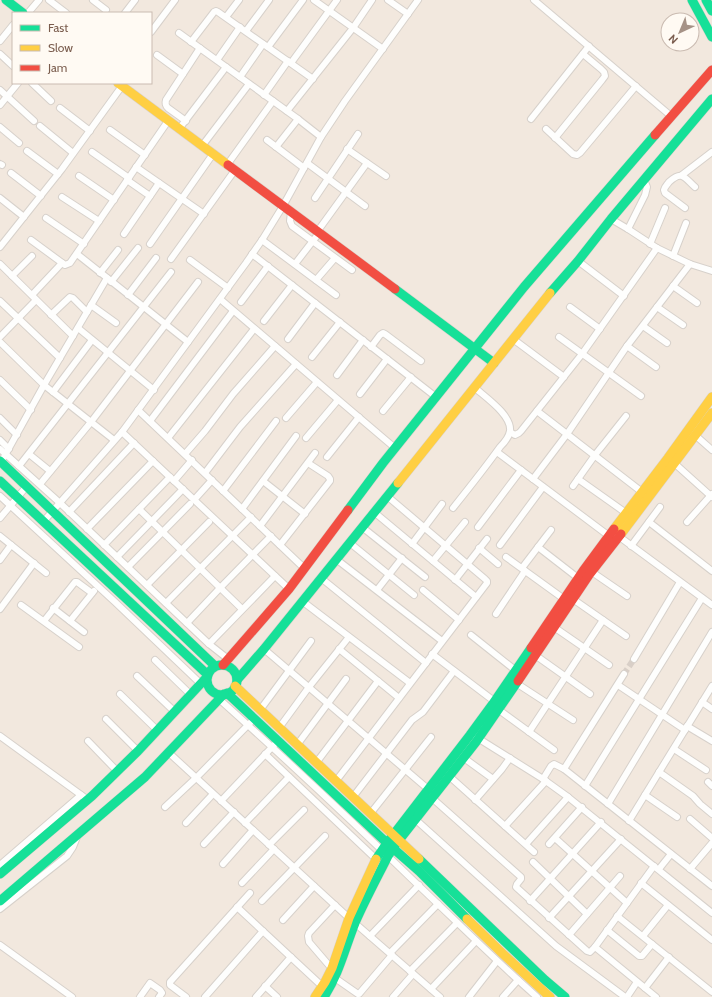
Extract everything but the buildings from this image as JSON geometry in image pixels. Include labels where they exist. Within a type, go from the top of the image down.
[{"type":"street","points":[[6,0],[22,12]]},
{"type":"street","points":[[29,12],[39,0]]},
{"type":"street","points":[[49,0],[65,12]]},
{"type":"street","points":[[93,0],[106,10]]},
{"type":"street","points":[[126,12],[135,0]]},
{"type":"street","points":[[152,31],[175,0]]},
{"type":"street","points":[[226,17],[239,0]]},
{"type":"street","points":[[246,31],[269,0]]},
{"type":"street","points":[[240,77],[303,0]]},
{"type":"street","points":[[314,0],[383,49]]},
{"type":"street","points":[[264,95],[337,0]]},
{"type":"street","points":[[287,111],[353,28],[372,0]]},
{"type":"street","points":[[388,0],[408,14]]},
{"type":"street","points":[[43,522],[122,432],[228,288],[262,240],[283,206],[321,137],[345,101],[418,0]]},
{"type":"street","points":[[534,0],[671,116]]},
{"type":"street","points":[[692,0],[712,37]]},
{"type":"street","points":[[706,0],[712,11]]},
{"type":"street","points":[[191,42],[216,11],[312,79]]},
{"type":"street","points":[[0,40],[12,26]]},
{"type":"street","points":[[216,60],[240,27]]},
{"type":"street","points":[[179,33],[298,118],[321,137]]},
{"type":"street","points":[[531,119],[589,46]]},
{"type":"street","points":[[186,120],[168,108],[165,103],[200,48]]},
{"type":"street","points":[[0,54],[12,65]]},
{"type":"street","points":[[555,138],[605,76],[601,69],[583,54]]},
{"type":"street","points":[[157,55],[183,74]]},
{"type":"street","points":[[179,129],[226,67]]},
{"type":"street","points":[[0,865],[118,771],[191,695],[208,676],[211,669],[222,663],[289,589],[395,448],[528,282],[712,70]]},
{"type":"street","points":[[0,105],[17,84]]},
{"type":"street","points":[[33,84],[52,101]]},
{"type":"street","points":[[202,146],[249,84]]},
{"type":"street","points":[[0,247],[90,131],[120,85],[494,363]]},
{"type":"street","points":[[546,129],[573,154],[577,155],[636,86]]},
{"type":"street","points":[[0,90],[34,121]]},
{"type":"street","points":[[0,901],[145,777],[223,696],[232,690],[236,683],[540,305],[712,99]]},
{"type":"street","points":[[171,259],[204,214],[273,101]]},
{"type":"street","points":[[60,108],[90,131]]},
{"type":"street","points":[[276,147],[298,118]]},
{"type":"street","points":[[31,240],[62,263],[68,265],[168,121]]},
{"type":"street","points":[[40,126],[73,153]]},
{"type":"street","points":[[0,127],[19,143]]},
{"type":"street","points":[[110,130],[145,155]]},
{"type":"street","points":[[314,198],[358,134]]},
{"type":"street","points":[[267,140],[328,178],[365,206]]},
{"type":"street","points":[[347,149],[386,176]]},
{"type":"street","points":[[27,151],[58,174]]},
{"type":"street","points":[[92,152],[150,196]]},
{"type":"street","points":[[682,176],[712,152]]},
{"type":"street","points":[[150,244],[212,154]]},
{"type":"street","points":[[295,264],[313,241],[345,191],[367,163]]},
{"type":"street","points":[[136,167],[204,214]]},
{"type":"street","points":[[11,173],[41,196]]},
{"type":"street","points":[[685,208],[665,193],[664,187],[678,175],[682,176],[695,187]]},
{"type":"street","points":[[80,176],[114,200]]},
{"type":"street","points":[[628,229],[645,195],[647,187],[644,180]]},
{"type":"street","points":[[124,234],[159,183]]},
{"type":"street","points":[[62,197],[99,221]]},
{"type":"street","points":[[0,198],[24,217]]},
{"type":"street","points":[[650,244],[665,208]]},
{"type":"street","points":[[291,212],[290,222],[292,226],[352,270]]},
{"type":"street","points":[[46,218],[84,244]]},
{"type":"street","points":[[611,219],[657,248],[690,264],[712,271]]},
{"type":"street","points":[[673,256],[686,223]]},
{"type":"street","points":[[262,240],[336,295]]},
{"type":"street","points":[[4,457],[91,305],[109,280],[138,248]]},
{"type":"street","points":[[510,432],[515,435],[519,433],[537,411],[582,354],[657,248]]},
{"type":"street","points":[[100,273],[118,250]]},
{"type":"street","points":[[77,254],[188,342]]},
{"type":"street","points":[[252,254],[436,397]]},
{"type":"street","points":[[12,276],[32,256]]},
{"type":"street","points":[[128,295],[156,258]]},
{"type":"street","points":[[316,280],[335,258]]},
{"type":"street","points":[[190,260],[228,288]]},
{"type":"street","points":[[578,261],[624,296]]},
{"type":"street","points":[[0,337],[18,319],[62,263]]},
{"type":"street","points":[[0,264],[73,336]]},
{"type":"street","points":[[533,479],[567,434],[627,346],[690,264]]},
{"type":"street","points":[[241,302],[268,266]]},
{"type":"street","points":[[20,466],[170,272]]},
{"type":"street","points":[[40,484],[91,422],[198,282]]},
{"type":"street","points":[[264,321],[292,285]]},
{"type":"street","points":[[673,286],[697,303]]},
{"type":"street","points":[[51,315],[70,297],[73,298],[87,312]]},
{"type":"street","points":[[220,299],[395,448]]},
{"type":"street","points":[[0,301],[60,358]]},
{"type":"street","points":[[288,339],[315,303]]},
{"type":"street","points":[[91,305],[116,323]]},
{"type":"street","points":[[570,307],[600,329]]},
{"type":"street","points":[[658,307],[683,325]]},
{"type":"street","points":[[150,421],[233,311]]},
{"type":"street","points":[[312,357],[340,322]]},
{"type":"street","points":[[643,326],[667,343]]},
{"type":"street","points":[[78,328],[154,390]]},
{"type":"street","points":[[168,438],[254,329]]},
{"type":"street","points":[[372,347],[380,335],[385,334],[421,362]]},
{"type":"street","points":[[559,337],[641,396]]},
{"type":"street","points":[[513,339],[564,377]]},
{"type":"street","points":[[53,392],[92,340]]},
{"type":"street","points":[[337,375],[363,340]]},
{"type":"street","points":[[0,342],[44,385],[114,440]]},
{"type":"street","points":[[185,454],[205,431],[233,394],[275,346]]},
{"type":"street","points":[[627,346],[656,367]]},
{"type":"street","points":[[360,394],[388,359]]},
{"type":"street","points":[[205,473],[240,427],[296,364]]},
{"type":"street","points":[[384,411],[411,377]]},
{"type":"street","points":[[0,380],[31,410]]},
{"type":"street","points":[[286,418],[317,382]]},
{"type":"street","points":[[453,508],[497,452],[510,432],[510,427],[506,417],[498,408],[474,388]]},
{"type":"street","points":[[352,920],[387,849],[475,736],[515,670],[551,624],[568,598],[578,578],[671,461],[712,397]]},
{"type":"street","points":[[306,438],[338,400]]},
{"type":"street","points":[[138,410],[304,568]]},
{"type":"street","points":[[537,411],[642,492]]},
{"type":"street","points":[[568,598],[592,572],[626,513],[642,492],[696,435],[712,413]]},
{"type":"street","points":[[573,486],[626,416]]},
{"type":"street","points":[[0,418],[17,435]]},
{"type":"street","points":[[327,457],[359,418]]},
{"type":"street","points":[[223,491],[276,421]]},
{"type":"street","points":[[122,432],[183,489],[192,502],[232,536],[289,589]]},
{"type":"street","points":[[696,435],[712,450]]},
{"type":"street","points":[[242,509],[296,436]]},
{"type":"street","points":[[0,440],[4,457],[20,466],[104,544],[209,644],[222,663]]},
{"type":"street","points":[[69,512],[134,443]]},
{"type":"street","points":[[0,450],[27,486],[222,663],[232,668],[235,672],[236,683],[260,710],[545,980],[565,997]]},
{"type":"street","points":[[497,452],[712,605]]},
{"type":"street","points":[[260,526],[315,453]]},
{"type":"street","points":[[29,454],[50,471]]},
{"type":"street","points":[[104,544],[192,460]]},
{"type":"street","points":[[87,529],[153,461]]},
{"type":"street","points":[[671,461],[711,496],[687,522]]},
{"type":"street","points":[[280,545],[330,481],[328,476],[308,463]]},
{"type":"street","points":[[478,527],[521,470]]},
{"type":"street","points":[[578,479],[626,513]]},
{"type":"street","points":[[128,567],[212,480]]},
{"type":"street","points":[[0,481],[208,676],[208,684],[212,690],[223,696],[387,849],[419,885],[457,923],[536,997]]},
{"type":"street","points":[[263,481],[305,514]]},
{"type":"street","points":[[0,518],[27,486]]},
{"type":"street","points":[[500,545],[543,486]]},
{"type":"street","points":[[117,557],[183,489]]},
{"type":"street","points":[[0,496],[201,684]]},
{"type":"street","points":[[336,781],[486,585],[487,581],[387,496]]},
{"type":"street","points":[[412,544],[442,504]]},
{"type":"street","points":[[631,546],[660,507]]},
{"type":"street","points":[[139,509],[242,609]]},
{"type":"street","points":[[374,512],[476,597]]},
{"type":"street","points":[[166,604],[251,517]]},
{"type":"street","points":[[147,586],[209,522]]},
{"type":"street","points":[[433,561],[465,522]]},
{"type":"street","points":[[648,522],[712,570]]},
{"type":"street","points":[[362,527],[425,577]]},
{"type":"street","points":[[496,614],[538,547],[551,530]]},
{"type":"street","points":[[0,536],[46,573]]},
{"type":"street","points":[[187,623],[271,536]]},
{"type":"street","points":[[455,580],[487,539]]},
{"type":"street","points":[[350,543],[414,595]]},
{"type":"street","points":[[0,560],[11,545]]},
{"type":"street","points":[[538,547],[578,578]]},
{"type":"street","points":[[480,548],[498,564]]},
{"type":"street","points":[[506,556],[524,570],[626,636]]},
{"type":"street","points":[[377,590],[402,558]]},
{"type":"street","points":[[336,559],[442,641]]},
{"type":"street","points":[[0,609],[34,563]]},
{"type":"street","points":[[592,572],[627,596]]},
{"type":"street","points":[[209,644],[275,576]]},
{"type":"street","points":[[70,621],[104,578]]},
{"type":"street","points":[[321,578],[426,663]]},
{"type":"street","points":[[44,621],[75,582],[92,593]]},
{"type":"street","points":[[634,659],[680,582]]},
{"type":"street","points":[[423,590],[459,620]]},
{"type":"street","points":[[585,786],[702,598]]},
{"type":"street","points":[[302,601],[410,683]]},
{"type":"street","points":[[21,605],[79,647]]},
{"type":"street","points":[[54,608],[84,632]]},
{"type":"street","points":[[529,732],[603,620]]},
{"type":"street","points":[[551,624],[609,665]]},
{"type":"street","points":[[495,705],[516,683],[535,654],[551,624]]},
{"type":"street","points":[[608,804],[712,632]]},
{"type":"street","points":[[470,635],[515,670]]},
{"type":"street","points":[[279,728],[309,687],[349,637]]},
{"type":"street","points":[[260,710],[311,640]]},
{"type":"street","points":[[264,649],[405,770],[521,877],[516,887],[587,951],[590,952],[595,947],[641,884],[671,854]]},
{"type":"street","points":[[339,650],[399,698]]},
{"type":"street","points":[[432,654],[529,732],[554,750]]},
{"type":"street","points":[[535,654],[590,694]]},
{"type":"street","points":[[155,660],[191,695]]},
{"type":"street","points":[[353,797],[412,720],[423,712],[454,671]]},
{"type":"street","points":[[564,769],[624,674]]},
{"type":"street","points":[[137,676],[174,712]]},
{"type":"street","points":[[297,744],[346,679]]},
{"type":"street","points":[[316,763],[378,681]]},
{"type":"street","points":[[516,683],[573,720]]},
{"type":"street","points":[[618,685],[662,714],[712,741]]},
{"type":"street","points":[[630,821],[712,686]]},
{"type":"street","points":[[120,694],[157,730]]},
{"type":"street","points":[[702,702],[712,709]]},
{"type":"street","points":[[106,719],[138,751]]},
{"type":"street","points":[[165,807],[251,722]]},
{"type":"street","points":[[0,736],[84,797]]},
{"type":"street","points":[[395,838],[415,818],[430,794],[449,776],[464,758],[475,736]]},
{"type":"street","points":[[475,736],[544,780],[582,807],[712,913]]},
{"type":"street","points":[[370,814],[431,737]]},
{"type":"street","points":[[88,741],[118,771]]},
{"type":"street","points":[[221,801],[275,744]]},
{"type":"street","points":[[674,749],[706,770]]},
{"type":"street","points":[[168,752],[335,905],[440,997]]},
{"type":"street","points":[[265,754],[376,859]]},
{"type":"street","points":[[464,758],[493,779]]},
{"type":"street","points":[[475,800],[510,758]]},
{"type":"street","points":[[505,826],[544,780],[551,766],[554,764],[564,769],[712,886]]},
{"type":"street","points":[[659,772],[693,796],[712,814]]},
{"type":"street","points":[[449,776],[534,852]]},
{"type":"street","points":[[245,823],[289,777]]},
{"type":"street","points":[[186,823],[213,794]]},
{"type":"street","points":[[645,795],[677,817]]},
{"type":"street","points":[[0,874],[84,797]]},
{"type":"street","points":[[526,844],[568,797]]},
{"type":"street","points":[[549,844],[582,807]]},
{"type":"street","points":[[242,883],[271,847],[304,810]]},
{"type":"street","points":[[204,844],[234,812]]},
{"type":"street","points":[[415,818],[556,946],[626,997],[637,982]]},
{"type":"street","points":[[690,820],[712,838]]},
{"type":"street","points":[[530,901],[601,822]]},
{"type":"street","points":[[223,864],[253,830]]},
{"type":"street","points":[[0,909],[67,856],[73,848],[78,835]]},
{"type":"street","points":[[262,901],[325,836]]},
{"type":"street","points":[[554,838],[627,903]]},
{"type":"street","points":[[549,918],[621,839]]},
{"type":"street","points":[[690,869],[712,843]]},
{"type":"street","points":[[324,997],[335,973],[352,920],[376,859],[387,849]]},
{"type":"street","points":[[387,849],[419,871],[503,954],[550,997]]},
{"type":"street","points":[[533,862],[587,914]]},
{"type":"street","points":[[569,936],[620,876]]},
{"type":"street","points":[[641,884],[712,940]]},
{"type":"street","points":[[370,936],[419,885]]},
{"type":"street","points":[[283,920],[314,886]]},
{"type":"street","points":[[186,997],[170,986],[170,982],[250,893]]},
{"type":"street","points":[[335,905],[309,933],[309,942],[335,973],[358,994],[362,995],[391,954],[438,904]]},
{"type":"street","points":[[643,936],[668,905]]},
{"type":"street","points":[[237,908],[322,986]]},
{"type":"street","points":[[617,916],[712,992]]},
{"type":"street","points":[[393,997],[412,972],[457,923]]},
{"type":"street","points":[[607,930],[639,956],[642,956],[652,944]]},
{"type":"street","points":[[205,997],[263,931]]},
{"type":"street","points":[[429,997],[432,990],[476,941]]},
{"type":"street","points":[[0,946],[72,997]]},
{"type":"street","points":[[595,947],[656,997]]},
{"type":"street","points":[[256,997],[291,957]]},
{"type":"street","points":[[645,988],[669,957]]},
{"type":"street","points":[[469,997],[497,961]]},
{"type":"street","points":[[315,997],[322,986],[335,973]]},
{"type":"street","points":[[503,997],[518,980]]},
{"type":"street","points":[[140,997],[150,983],[162,993],[159,997]]},
{"type":"street","points":[[265,986],[277,997]]},
{"type":"shaded area","points":[[0,0],[712,0],[712,997],[0,997]]},
{"type":"tunnel","points":[[624,674],[634,659]]},
{"type":"traffic: fast","points":[[6,0],[22,12]]},
{"type":"traffic: fast","points":[[692,0],[712,37]]},
{"type":"traffic: fast","points":[[706,0],[712,11]]},
{"type":"traffic: fast","points":[[550,293],[712,99]]},
{"type":"traffic: fast","points":[[348,510],[383,463],[524,287],[655,135]]},
{"type":"traffic: fast","points":[[395,289],[494,363]]},
{"type":"traffic: fast","points":[[0,461],[215,666]]},
{"type":"traffic: fast","points":[[0,481],[208,675]]},
{"type":"traffic: fast","points":[[237,680],[264,649],[398,483]]},
{"type":"traffic: fast","points":[[376,859],[470,735],[531,648]]},
{"type":"traffic: fast","points":[[222,665],[228,666],[236,674],[237,680],[236,686],[228,694],[222,695],[216,694],[208,686],[207,680],[208,674],[216,666],[222,665]]},
{"type":"traffic: fast","points":[[0,874],[92,796],[138,751],[207,677]]},
{"type":"traffic: fast","points":[[324,997],[338,970],[359,914],[388,856],[476,742],[518,681]]},
{"type":"traffic: fast","points":[[227,693],[387,843],[419,871],[467,919]]},
{"type":"traffic: fast","points":[[0,901],[145,777],[224,694]]},
{"type":"traffic: fast","points":[[419,859],[545,980],[565,997]]},
{"type":"traffic: slow","points":[[119,84],[228,165]]},
{"type":"traffic: slow","points":[[398,483],[550,293]]},
{"type":"traffic: slow","points":[[614,529],[712,397]]},
{"type":"traffic: slow","points":[[621,534],[712,413]]},
{"type":"traffic: slow","points":[[235,686],[419,859]]},
{"type":"traffic: slow","points":[[315,997],[332,968],[349,918],[376,859]]},
{"type":"traffic: slow","points":[[467,919],[550,997]]},
{"type":"traffic: jam","points":[[655,135],[712,70]]},
{"type":"traffic: jam","points":[[228,165],[395,289]]},
{"type":"traffic: jam","points":[[223,665],[289,589],[348,510]]},
{"type":"traffic: jam","points":[[531,648],[583,571],[614,529]]},
{"type":"traffic: jam","points":[[518,681],[589,575],[621,534]]}]
